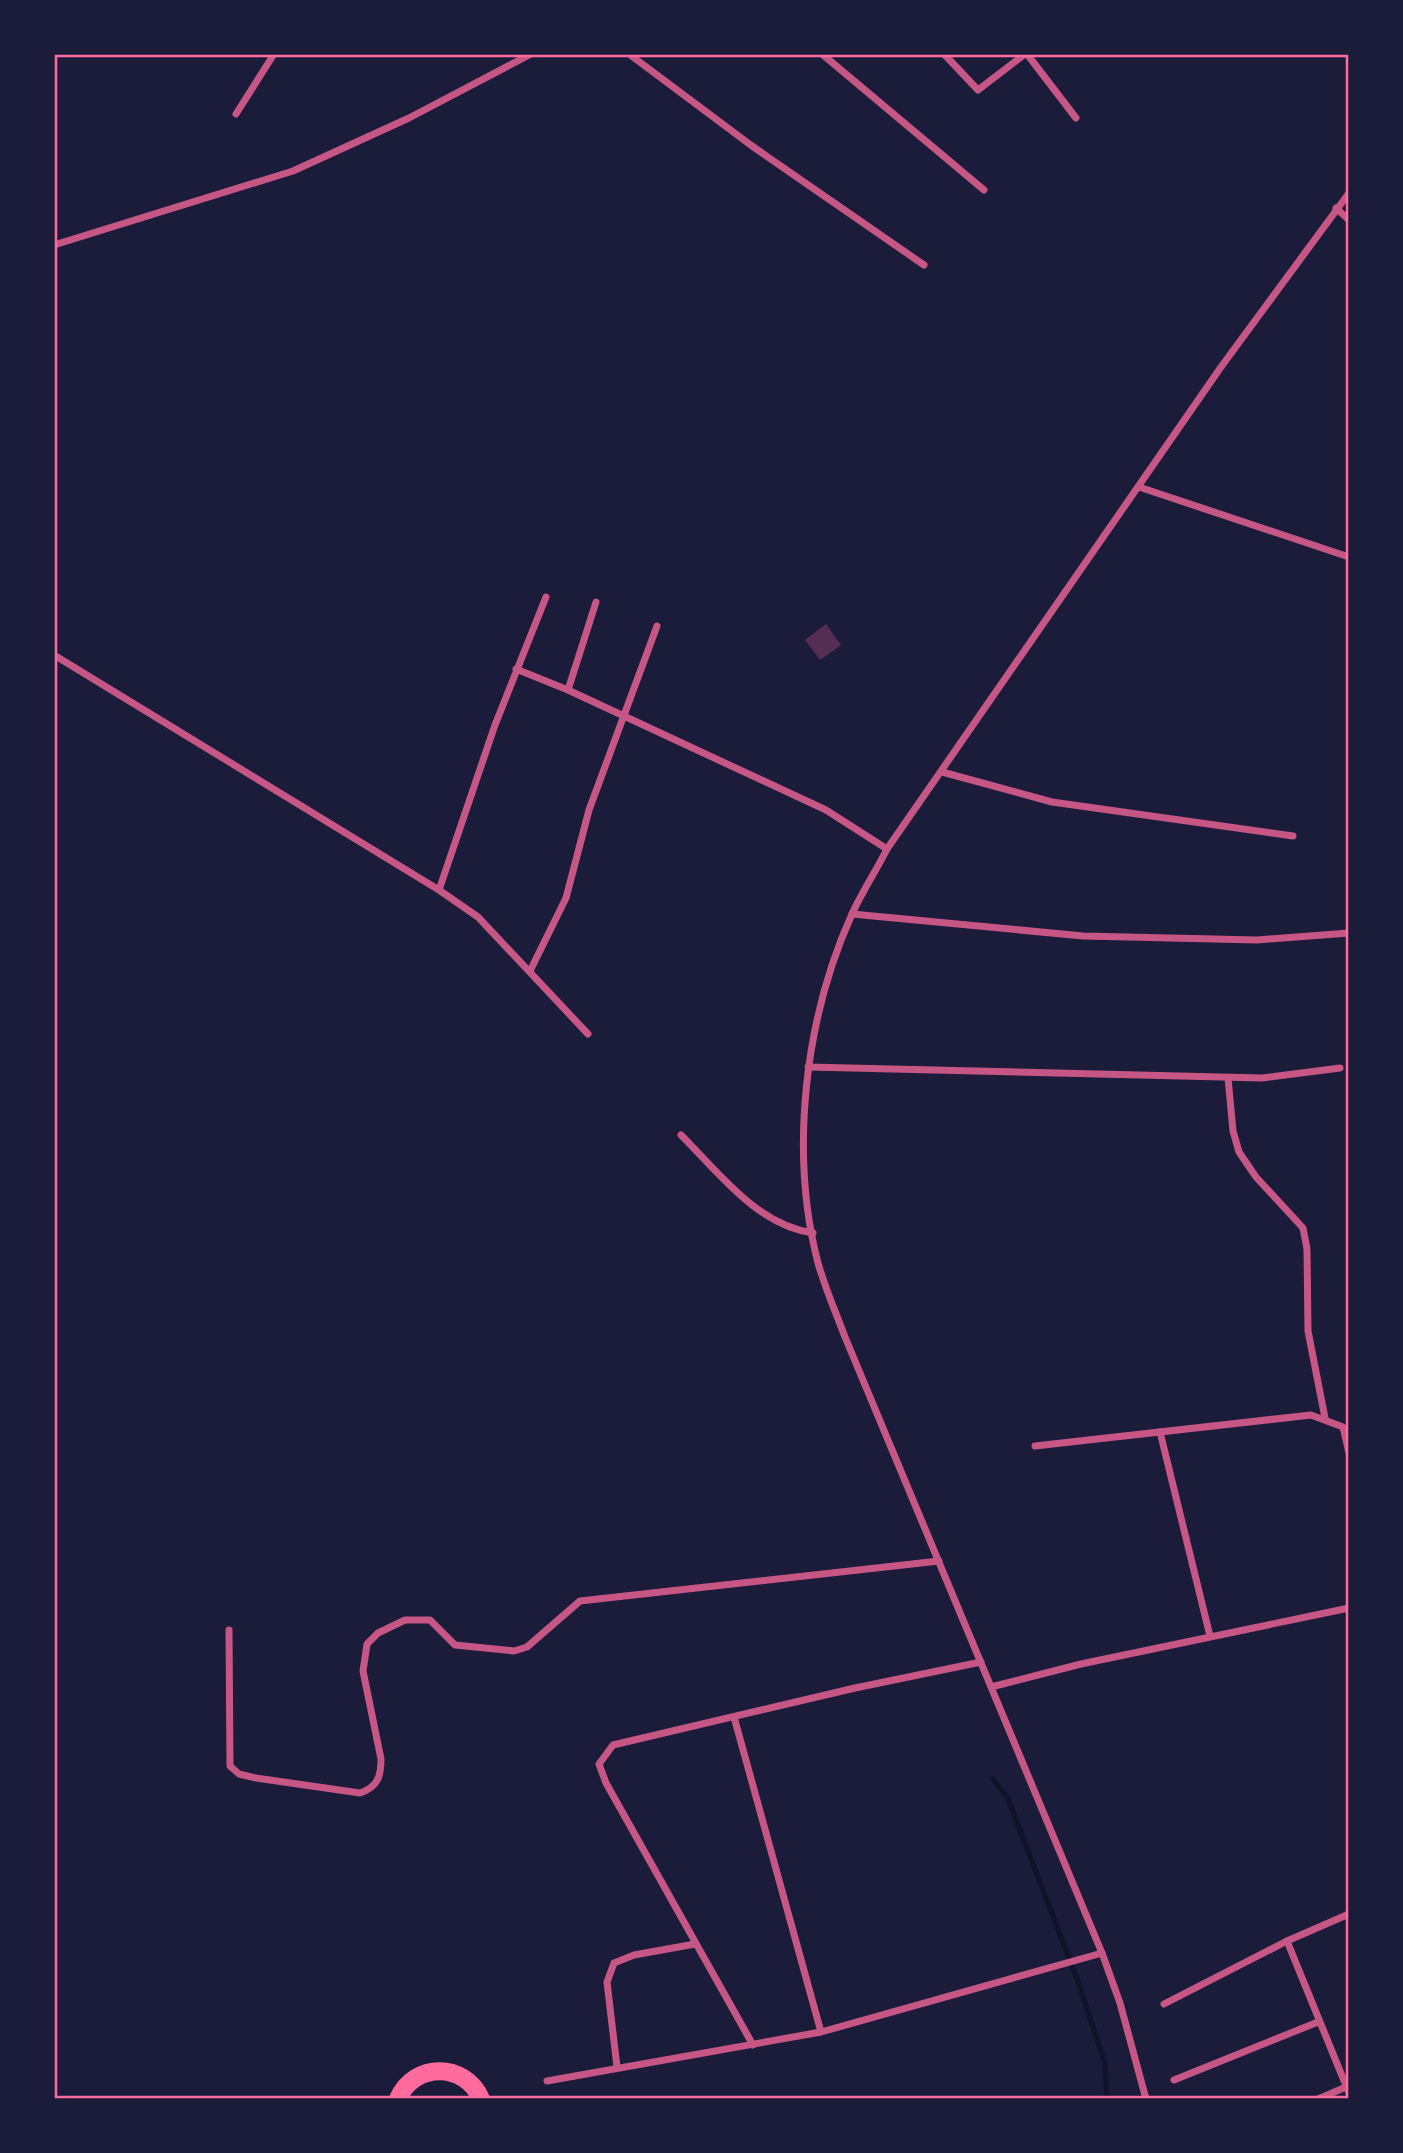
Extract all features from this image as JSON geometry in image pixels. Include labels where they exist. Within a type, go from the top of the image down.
[{"type":"main road","points":[[398,2099],[411,2081],[435,2071],[452,2072],[465,2078],[481,2099]]},
{"type":"street","points":[[236,114],[274,54]]},
{"type":"street","points":[[54,245],[293,171],[410,118],[519,57],[531,54]]},
{"type":"street","points":[[629,54],[752,146],[923,265]]},
{"type":"street","points":[[822,54],[984,190]]},
{"type":"street","points":[[944,54],[978,90],[1026,54],[1076,118]]},
{"type":"street","points":[[1146,2099],[1124,2016],[1102,1953],[830,1298],[818,1262],[805,1185],[803,1137],[808,1067],[835,959],[852,914],[887,849],[1139,487],[1349,193]]},
{"type":"street","points":[[1336,208],[1349,220]]},
{"type":"street","points":[[1139,487],[1349,557]]},
{"type":"street","points":[[439,890],[516,669],[546,597]]},
{"type":"street","points":[[568,690],[596,602]]},
{"type":"street","points":[[530,971],[566,898],[589,810],[657,626]]},
{"type":"street","points":[[54,655],[439,890],[478,917],[587,1034]]},
{"type":"street","points":[[516,669],[568,690],[826,810],[887,849]]},
{"type":"street","points":[[942,772],[1052,802],[1293,836]]},
{"type":"street","points":[[852,914],[1083,936],[1257,940],[1349,933]]},
{"type":"street","points":[[808,1067],[1228,1078],[1262,1078],[1340,1068]]},
{"type":"street","points":[[1228,1078],[1233,1131],[1239,1152],[1256,1177],[1303,1228],[1307,1249],[1308,1331],[1325,1418]]},
{"type":"street","points":[[681,1135],[748,1202],[780,1225],[813,1233]]},
{"type":"street","points":[[1035,1446],[1294,1415],[1325,1418],[1343,1427],[1349,1453]]},
{"type":"street","points":[[1160,1432],[1210,1636]]},
{"type":"street","points":[[229,1630],[230,1766],[256,1779],[360,1793],[371,1789],[379,1779],[382,1759],[363,1671],[367,1644],[378,1633],[405,1620],[430,1620],[455,1645],[514,1651],[527,1647],[580,1601],[939,1560]]},
{"type":"street","points":[[991,1687],[1210,1636],[1349,1608]]},
{"type":"street","points":[[753,2045],[647,1861],[606,1783],[599,1764],[613,1745],[981,1662]]},
{"type":"street","points":[[734,1717],[821,2032]]},
{"type":"street","points":[[1164,2004],[1287,1941],[1349,1914]]},
{"type":"street","points":[[1287,1941],[1347,2090],[1318,2099]]},
{"type":"street","points":[[617,2067],[607,1982],[614,1963],[634,1955],[695,1944]]},
{"type":"street","points":[[547,2081],[821,2032],[1102,1953]]},
{"type":"street","points":[[1174,2080],[1318,2022]]},
{"type":"building","points":[[826,624],[841,645],[820,660],[805,640]]},
{"type":"waterway","points":[[993,1779],[1008,1799],[1079,1984],[1105,2064],[1107,2099]]}]
